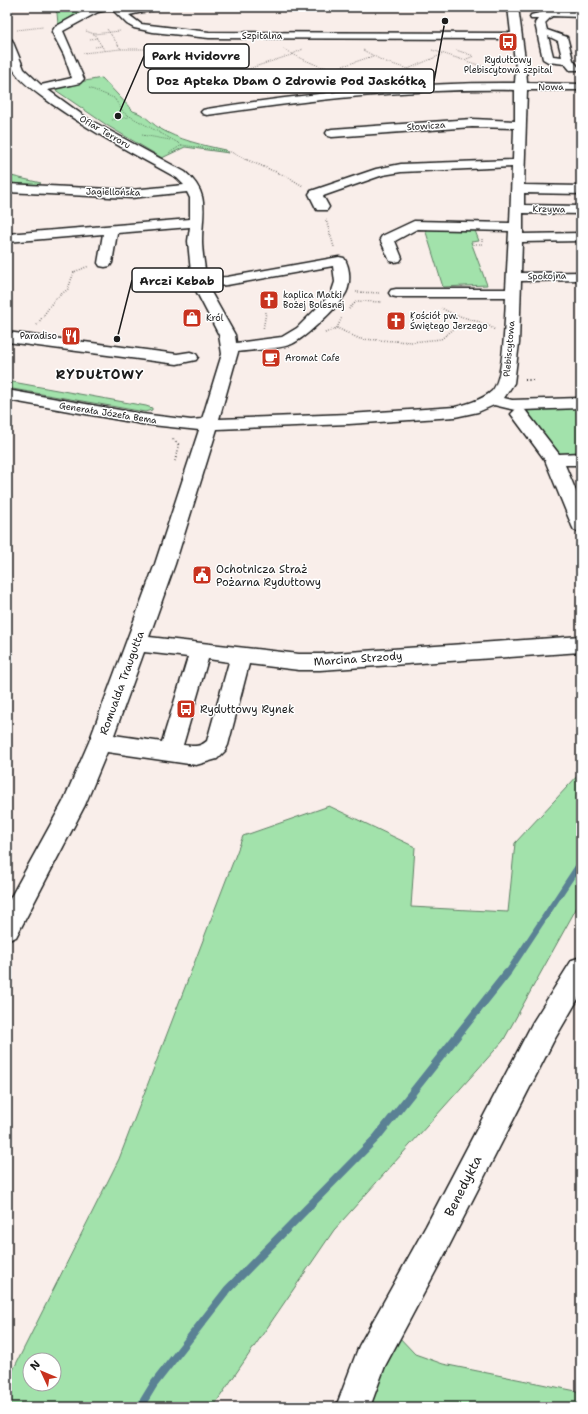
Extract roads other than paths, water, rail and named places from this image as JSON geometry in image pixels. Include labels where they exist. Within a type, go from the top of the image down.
[{"type":"street","points":[[39,89],[76,81],[78,79],[69,55],[57,32],[60,27],[95,9],[109,7]]},
{"type":"street","points":[[119,10],[154,7]]},
{"type":"street","name":"Plebiscytowa","points":[[209,425],[349,419],[455,412],[472,408],[492,400],[504,388],[508,377],[511,343],[521,88],[533,67],[516,34],[513,7]]},
{"type":"street","name":"Szpitalna","points":[[119,10],[135,25],[149,29],[202,35],[417,36],[516,34]]},
{"type":"street","points":[[548,10],[540,23],[548,59],[574,66]]},
{"type":"street","points":[[515,18],[526,18],[548,10],[581,14]]},
{"type":"street","points":[[542,32],[555,35],[563,39],[574,66]]},
{"type":"street","name":"Ofiar Terroru","points":[[7,40],[20,70],[39,89],[84,121],[182,175],[192,188],[197,198],[195,241],[199,283],[227,335],[230,348],[227,368],[209,425]]},
{"type":"street","points":[[533,67],[574,66]]},
{"type":"street","name":"Nowa","points":[[207,112],[283,100],[407,90],[459,87],[581,87]]},
{"type":"street","name":"Słowicza","points":[[332,133],[472,123],[520,125]]},
{"type":"street","points":[[322,206],[316,194],[380,172],[401,168],[500,163],[518,164]]},
{"type":"street","name":"Jagiellońska","points":[[26,176],[59,191]]},
{"type":"street","name":"Jagiellońska","points":[[7,188],[131,194],[192,188]]},
{"type":"street","points":[[517,189],[581,190]]},
{"type":"street","name":"Krzywa","points":[[517,209],[581,210]]},
{"type":"street","points":[[7,238],[93,232],[197,222]]},
{"type":"street","points":[[396,258],[386,239],[414,225],[475,224],[516,233],[581,237]]},
{"type":"street","points":[[105,263],[111,230]]},
{"type":"street","points":[[199,283],[227,281],[339,261],[342,282],[338,295],[302,331],[286,341],[230,348]]},
{"type":"street","name":"Spokojna","points":[[514,277],[581,276]]},
{"type":"street","points":[[390,297],[513,293]]},
{"type":"street","points":[[7,338],[177,358],[190,357]]},
{"type":"street","name":"Generała Józefa Bema","points":[[7,395],[152,421],[191,425],[209,425]]},
{"type":"street","points":[[492,400],[512,405],[581,403]]},
{"type":"street","points":[[519,414],[554,460],[581,526]]},
{"type":"street","name":"Romualda Traugutta","points":[[7,929],[73,805],[100,742],[165,564],[209,425]]},
{"type":"street","points":[[554,460],[581,459]]},
{"type":"street","name":"Marcina Strzody","points":[[136,643],[292,662],[320,662],[581,644]]},
{"type":"street","points":[[170,752],[200,651]]},
{"type":"street","points":[[100,742],[196,756],[209,753],[217,745],[242,656]]},
{"type":"street","name":"Benedykta","points":[[353,1407],[371,1358],[437,1237],[543,1032],[581,969]]},
{"type":"waterway","points":[[507,974],[581,862]]},
{"type":"waterway","points":[[140,1407],[154,1384],[228,1289],[377,1137],[507,973]]},
{"type":"place","name":"Doz Apteka Dbam O Zdrowie Pod Jaskółką","points":[[445,21]]},
{"type":"place","name":"Rydułtowy Plebiscytowa szpital","points":[[508,42]]},
{"type":"place","name":"Park Hvidovre","points":[[118,116]]},
{"type":"place","name":"kaplica Matki Bożej Bolesnej","points":[[269,300]]},
{"type":"place","name":"Król","points":[[192,318]]},
{"type":"place","name":"Kościół pw. Świętego Jerzego","points":[[396,321]]},
{"type":"place","name":"Paradiso","points":[[71,336]]},
{"type":"place","name":"Arczi Kebab","points":[[117,339]]},
{"type":"place","name":"Aromat Cafe","points":[[271,358]]},
{"type":"place","name":"Ochotnicza Straż Pożarna Rydułtowy","points":[[202,575]]},
{"type":"place","name":"Rydułtowy Rynek","points":[[186,709]]},
{"type":"district","name":"RYDUŁTOWY","points":[[100,374]]}]
